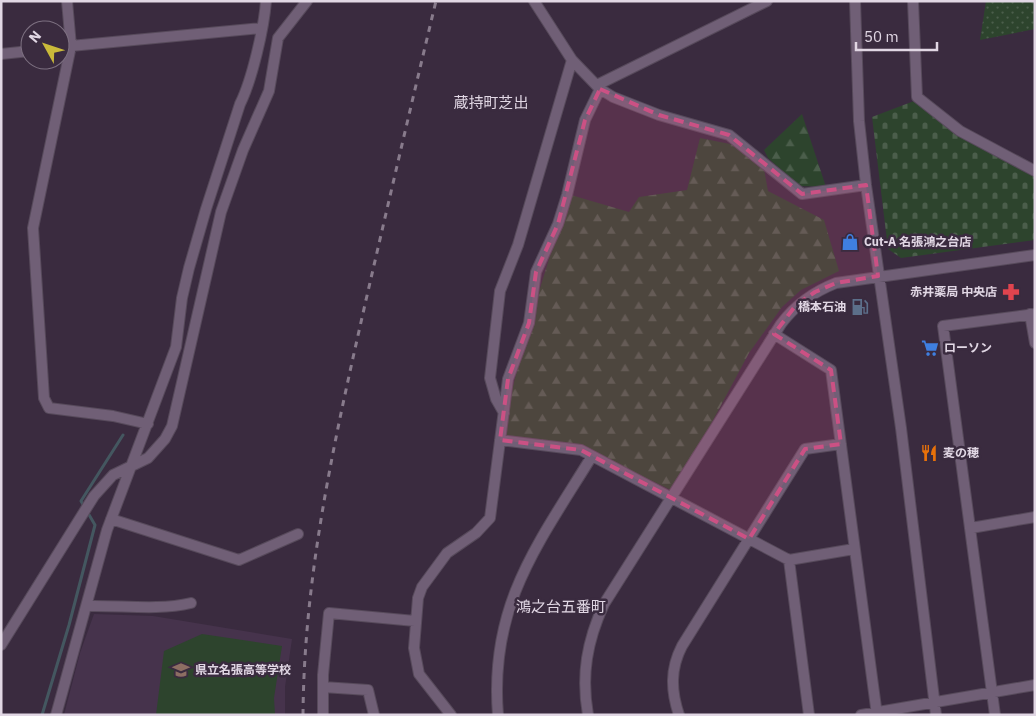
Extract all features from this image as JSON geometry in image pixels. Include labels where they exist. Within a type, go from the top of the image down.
[{"type":"street","points":[[66,20],[67,1]]},
{"type":"street","points":[[56,715],[111,519],[176,347],[182,298],[189,268],[206,209],[248,89],[266,1]]},
{"type":"street","points":[[1,645],[85,508],[105,482],[148,458],[165,439],[172,426],[221,212],[243,150],[269,91],[278,38],[307,1]]},
{"type":"street","points":[[534,1],[572,60],[598,87],[613,97],[659,115],[729,135],[802,194],[866,185]]},
{"type":"street","points":[[451,715],[420,674],[414,648],[418,598],[422,587],[439,563],[457,545],[476,532],[490,518],[508,380],[529,324],[536,272],[558,224],[567,195],[584,120],[598,87],[767,1]]},
{"type":"street","points":[[855,1],[860,121],[866,185],[901,428],[912,538],[936,715]]},
{"type":"street","points":[[913,1],[917,97],[960,131],[1035,171]]},
{"type":"street","points":[[70,46],[261,28]]},
{"type":"street","points":[[1,54],[20,52]]},
{"type":"street","points":[[504,413],[496,399],[490,378],[500,291],[518,245],[572,60]]},
{"type":"street","points":[[61,70],[33,228],[45,404],[49,408],[113,416],[148,424]]},
{"type":"street","points":[[588,715],[584,674],[588,646],[598,618],[616,585],[774,334],[796,305],[815,292],[836,282],[1035,255]]},
{"type":"street","points":[[995,715],[943,326],[1032,314],[1035,343]]},
{"type":"street","points":[[774,334],[831,370],[877,713]]},
{"type":"street","points":[[500,440],[574,449],[592,456],[673,497],[789,560],[854,550]]},
{"type":"street","points":[[679,715],[674,699],[672,679],[678,653],[805,449],[840,444]]},
{"type":"street","points":[[498,715],[496,692],[498,654],[511,598],[530,556],[592,456]]},
{"type":"street","points":[[971,528],[1035,517]]},
{"type":"street","points":[[111,519],[239,560],[298,534]]},
{"type":"street","points":[[789,560],[809,715]]},
{"type":"street","points":[[87,606],[119,605],[172,608],[191,603]]},
{"type":"street","points":[[324,715],[323,686],[329,613],[415,621]]},
{"type":"street","points":[[861,715],[1035,684]]},
{"type":"street","points":[[323,686],[368,690],[374,715]]},
{"type":"highlighted area","points":[[600,89],[659,115],[729,135],[802,194],[866,185],[878,276],[836,283],[815,292],[796,305],[774,334],[831,370],[841,444],[805,449],[749,539],[581,450],[500,440],[508,379],[529,323],[536,272],[558,224],[585,120]]},
{"type":"shaded area","name":"県立名張高等学校","points":[[94,614],[153,616],[292,639],[285,687],[285,715],[64,715],[80,653]]},
{"type":"green space","points":[[986,1],[1035,1],[1035,29],[980,40]]},
{"type":"green space","points":[[914,101],[957,135],[1035,177],[1035,240],[901,258],[888,249],[872,117]]},
{"type":"green space","points":[[802,114],[826,187],[799,186],[768,158],[764,150]]},
{"type":"green space","points":[[700,138],[735,145],[764,169],[768,191],[824,220],[839,271],[801,290],[782,307],[749,353],[704,437],[671,490],[580,447],[501,436],[532,314],[550,254],[571,195],[629,212],[639,197],[687,190]]},
{"type":"green space","points":[[202,634],[282,646],[274,698],[275,715],[156,715],[164,651]]},
{"type":"waterway","points":[[42,715],[69,625],[95,525],[81,501],[123,435]]},
{"type":"railway","points":[[303,715],[309,610],[323,506],[366,300],[436,1]]},
{"type":"place","name":"Cut-A 名張鴻之台店","points":[[850,242]]},
{"type":"place","name":"赤井薬局 中央店","points":[[1011,292]]},
{"type":"place","name":"橋本石油","points":[[860,307]]},
{"type":"place","name":"ローソン","points":[[930,348]]},
{"type":"place","name":"麦の穂","points":[[929,453]]},
{"type":"place","name":"県立名張高等学校","points":[[181,670]]},
{"type":"district","name":"蔵持町芝出","points":[[491,103]]},
{"type":"district","name":"鴻之台五番町","points":[[561,607]]}]
